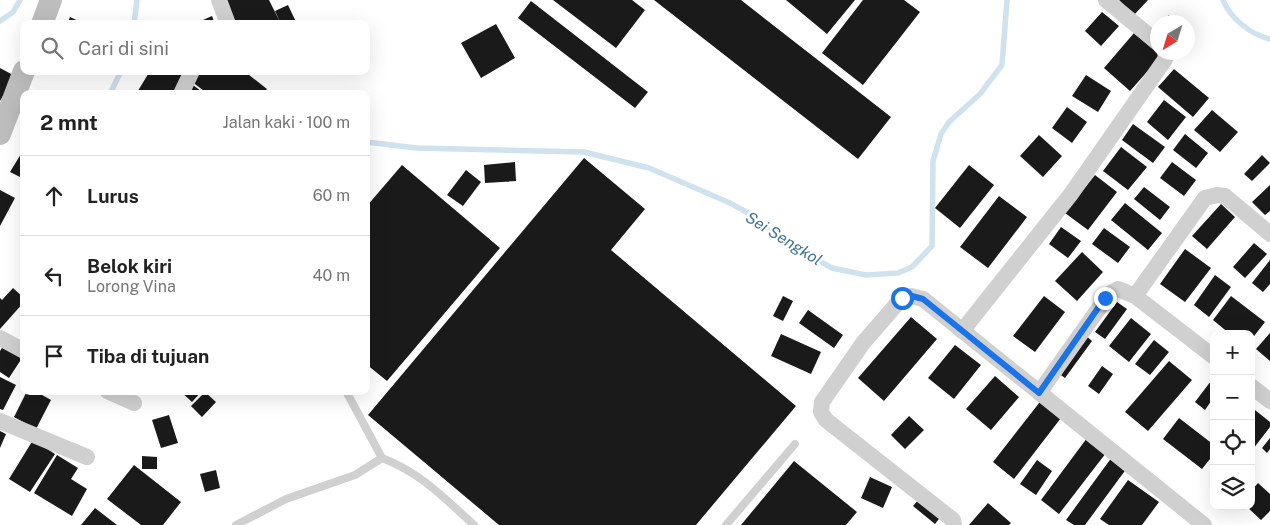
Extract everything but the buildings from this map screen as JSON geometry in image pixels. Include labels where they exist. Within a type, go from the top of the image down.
[{"type":"street","points":[[44,20],[51,0]]},
{"type":"street","points":[[219,0],[226,20]]},
{"type":"street","points":[[1106,0],[1150,36]]},
{"type":"street","points":[[962,331],[1071,194],[1164,60]]},
{"type":"street","points":[[0,134],[22,75]]},
{"type":"street","points":[[183,90],[190,75]]},
{"type":"street","points":[[1135,296],[1205,198],[1217,195],[1225,196],[1270,234]]},
{"type":"street","points":[[1039,393],[1109,294],[1118,289],[1135,296],[1210,354]]},
{"type":"street","points":[[954,525],[953,520],[826,420],[821,412],[822,402],[863,343],[902,298],[912,296],[923,299],[1204,525]]},
{"type":"street","points":[[0,338],[20,349]]},
{"type":"street","points":[[1255,389],[1270,401]]},
{"type":"street","points":[[116,395],[134,403]]},
{"type":"street","points":[[0,421],[87,457]]},
{"type":"lane","points":[[348,395],[382,458],[402,466],[426,481],[474,525]]},
{"type":"lane","points":[[726,525],[795,444]]},
{"type":"lane","points":[[236,525],[286,500],[355,475],[382,458]]},
{"type":"waterway","name":"Sei Sengkol","points":[[0,21],[13,12],[20,0]]},
{"type":"waterway","name":"Sei Sengkol","points":[[134,20],[137,0]]},
{"type":"waterway","name":"Sei Sengkol","points":[[370,142],[417,148],[584,152],[649,168],[730,203],[748,213],[787,243],[832,268],[866,275],[898,273],[912,267],[932,246],[933,161],[941,134],[949,122],[980,94],[1002,65],[1007,0]]},
{"type":"waterway","name":"Sei Sengkol","points":[[1223,0],[1226,7],[1242,25],[1256,34],[1270,39]]},
{"type":"waterway","name":"Sei Sengkol","points":[[112,90],[119,75]]},
{"type":"route","points":[[902,298],[912,296],[923,299],[1039,393],[1105,298]]}]
